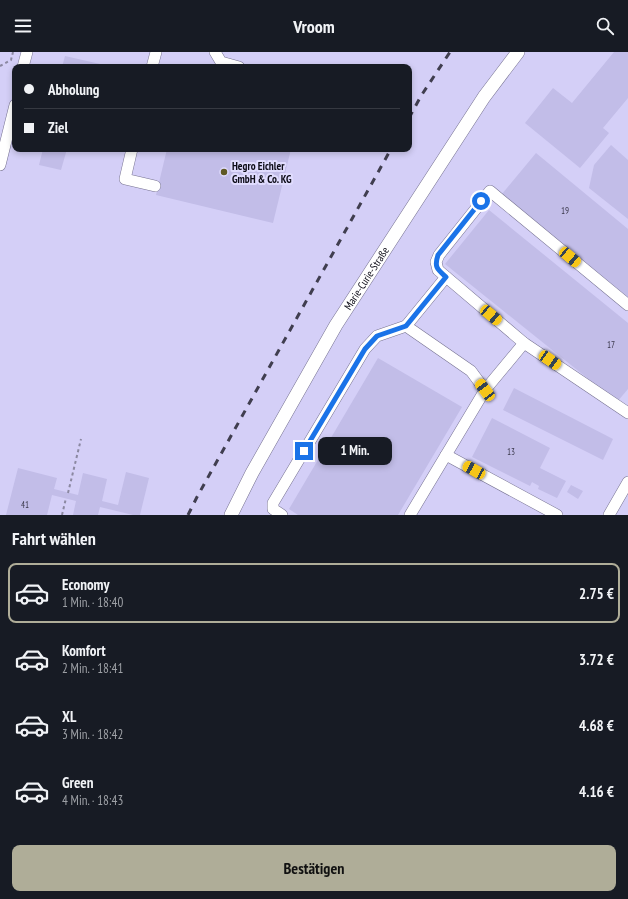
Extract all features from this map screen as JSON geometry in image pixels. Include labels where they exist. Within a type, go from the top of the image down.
[{"type":"main road","name":"Marie-Curie-Straße","points":[[231,515],[252,473],[336,325],[484,97],[518,52]]},
{"type":"street","points":[[24,64],[27,52]]},
{"type":"street","points":[[153,64],[156,52]]},
{"type":"street","points":[[215,52],[221,62],[228,64]]},
{"type":"street","points":[[0,162],[12,116]]},
{"type":"street","points":[[131,152],[125,179],[155,186]]},
{"type":"street","points":[[628,305],[490,191],[438,255],[436,262],[438,270],[524,343],[628,413]]},
{"type":"street","points":[[282,515],[273,509],[273,503],[365,349],[377,336],[406,326],[446,277]]},
{"type":"street","points":[[406,326],[471,371],[485,390]]},
{"type":"street","points":[[410,515],[485,390],[524,343]]},
{"type":"street","points":[[446,455],[557,515]]},
{"type":"street","points":[[609,515],[628,482]]},
{"type":"path","points":[[0,66],[11,60],[13,52]]},
{"type":"path","points":[[68,493],[81,439]]},
{"type":"path","points":[[62,515],[66,498]]},
{"type":"shaded area","points":[[0,52],[628,52],[628,515],[0,515]]},
{"type":"building","points":[[614,52],[628,52],[628,98],[603,128],[609,133],[580,168],[525,123],[553,88],[572,103]]},
{"type":"building","points":[[65,56],[100,64],[63,64]]},
{"type":"building","points":[[611,145],[628,160],[628,219],[589,188],[594,165]]},
{"type":"building","points":[[42,152],[66,152],[61,170],[39,165]]},
{"type":"building","name":"Hegro Eichler GmbH & Co. KG","points":[[166,152],[290,152],[273,223],[156,195]]},
{"type":"building","points":[[536,153],[628,229],[628,298],[502,194]]},
{"type":"building","points":[[489,210],[628,323],[628,389],[617,402],[445,264]]},
{"type":"building","points":[[378,358],[462,407],[398,515],[298,515],[289,509]]},
{"type":"building","points":[[514,388],[613,439],[603,460],[503,410]]},
{"type":"building","points":[[492,418],[550,448],[540,468],[566,481],[557,498],[538,489],[539,486],[532,482],[530,486],[472,457]]},
{"type":"building","points":[[18,468],[57,478],[54,489],[78,495],[83,473],[107,479],[102,501],[118,505],[126,472],[149,478],[140,515],[133,515],[100,507],[98,515],[73,515],[76,501],[52,495],[47,515],[6,515]]},
{"type":"building","points":[[571,485],[583,491],[578,499],[567,492]]},
{"type":"railway","points":[[412,112],[450,52]]},
{"type":"railway","points":[[188,515],[389,152]]},
{"type":"place","name":"Hegro Eichler GmbH & Co. KG","points":[[224,172]]},
{"type":"route","points":[[304,451],[365,349],[377,336],[406,326],[446,277],[438,270],[436,262],[438,255],[481,201]]}]
